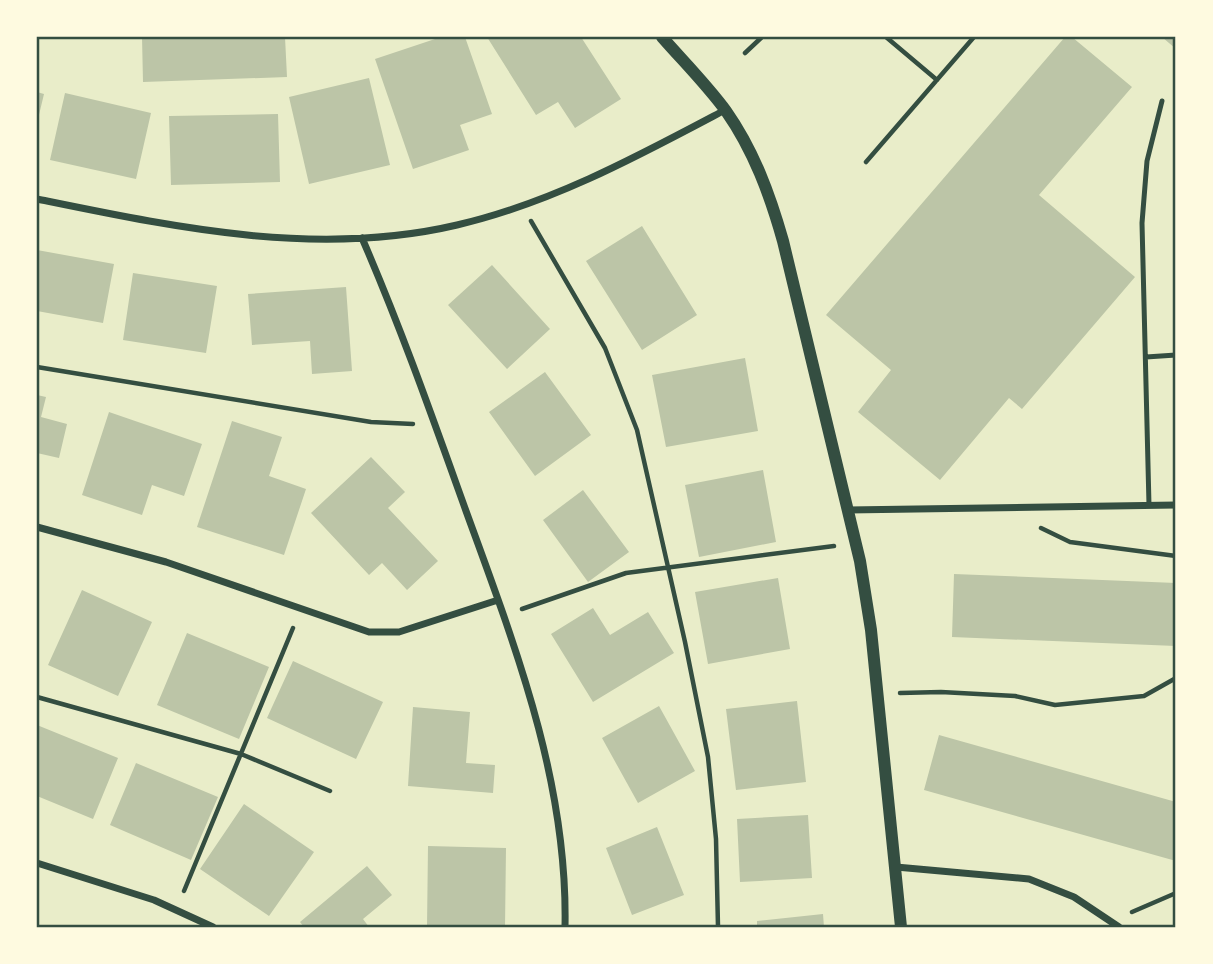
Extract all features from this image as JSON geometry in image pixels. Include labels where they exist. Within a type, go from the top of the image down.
[{"type":"street","points":[[662,37],[725,110],[750,150],[769,192],[783,241],[856,543],[871,630],[901,927]]},
{"type":"street","points":[[37,199],[166,225],[221,233],[304,239],[362,238],[457,225],[522,206],[625,163],[725,110]]},
{"type":"street","points":[[362,238],[394,312],[504,615],[545,747],[560,847],[565,927]]},
{"type":"street","points":[[848,510],[1176,505]]},
{"type":"street","points":[[37,527],[166,562],[369,632],[400,632],[498,600]]},
{"type":"street","points":[[37,863],[153,900],[213,927]]},
{"type":"street","points":[[896,867],[1029,879],[1074,897],[1119,927]]},
{"type":"lane","points":[[1149,505],[1142,223],[1147,161],[1162,100]]},
{"type":"lane","points":[[1146,357],[1176,355]]},
{"type":"path","points":[[746,54],[762,37]]},
{"type":"path","points":[[886,37],[937,80]]},
{"type":"path","points":[[866,162],[974,37]]},
{"type":"path","points":[[522,206],[605,348],[638,430],[708,757],[716,839],[719,927]]},
{"type":"path","points":[[37,367],[371,422],[435,425]]},
{"type":"path","points":[[1034,525],[1070,542],[1176,556]]},
{"type":"path","points":[[504,615],[626,573],[856,543]]},
{"type":"path","points":[[177,909],[301,607]]},
{"type":"path","points":[[877,694],[953,692],[1015,696],[1055,705],[1144,696],[1176,678]]},
{"type":"path","points":[[37,697],[241,754],[330,791]]},
{"type":"path","points":[[1112,921],[1176,893]]},
{"type":"building","points":[[142,37],[285,37],[287,77],[143,82]]},
{"type":"building","points":[[441,37],[465,37],[492,114],[460,125],[469,150],[413,169],[375,59]]},
{"type":"building","points":[[487,37],[581,37],[621,99],[575,128],[558,102],[536,115]]},
{"type":"building","points":[[1065,37],[1072,37],[1132,87],[1039,195],[1135,277],[1022,409],[1009,398],[940,480],[858,412],[891,370],[826,315]]},
{"type":"building","points":[[1162,37],[1176,37],[1176,49]]},
{"type":"building","points":[[369,78],[390,165],[309,184],[289,97]]},
{"type":"building","points":[[37,92],[44,94],[38,119],[37,119]]},
{"type":"building","points":[[65,93],[151,113],[136,179],[50,160]]},
{"type":"building","points":[[278,114],[280,182],[171,185],[169,116]]},
{"type":"building","points":[[642,226],[697,315],[642,350],[586,261]]},
{"type":"building","points":[[37,250],[114,264],[103,323],[37,311]]},
{"type":"building","points":[[492,265],[550,329],[507,369],[448,305]]},
{"type":"building","points":[[133,273],[217,286],[206,353],[123,340]]},
{"type":"building","points":[[346,287],[352,371],[312,374],[310,341],[252,345],[248,294]]},
{"type":"building","points":[[745,358],[758,431],[666,447],[652,375]]},
{"type":"building","points":[[545,372],[591,435],[535,476],[489,412]]},
{"type":"building","points":[[37,395],[46,397],[41,417],[67,424],[59,458],[37,453]]},
{"type":"building","points":[[109,412],[202,444],[184,496],[152,485],[142,515],[82,495]]},
{"type":"building","points":[[232,421],[282,437],[269,476],[306,489],[284,555],[197,527]]},
{"type":"building","points":[[371,457],[405,492],[388,508],[438,561],[407,590],[382,563],[369,575],[311,513]]},
{"type":"building","points":[[763,470],[776,542],[699,557],[685,485]]},
{"type":"building","points":[[583,490],[629,552],[588,582],[543,520]]},
{"type":"building","points":[[954,574],[1176,583],[1176,646],[952,637]]},
{"type":"building","points":[[778,578],[790,649],[708,664],[695,592]]},
{"type":"building","points":[[82,590],[152,622],[118,696],[48,665]]},
{"type":"building","points":[[593,608],[610,635],[648,612],[674,653],[593,702],[551,634]]},
{"type":"building","points":[[187,633],[269,667],[239,739],[157,705]]},
{"type":"building","points":[[293,661],[383,702],[356,759],[267,718]]},
{"type":"building","points":[[797,701],[806,782],[736,790],[726,709]]},
{"type":"building","points":[[659,706],[695,771],[638,803],[602,738]]},
{"type":"building","points":[[413,707],[470,712],[466,763],[495,765],[493,793],[408,786]]},
{"type":"building","points":[[37,725],[118,758],[93,819],[37,796]]},
{"type":"building","points":[[939,735],[1176,802],[1176,861],[924,790]]},
{"type":"building","points":[[136,763],[218,797],[191,860],[110,825]]},
{"type":"building","points":[[244,804],[314,852],[269,916],[200,869]]},
{"type":"building","points":[[808,815],[812,878],[740,882],[737,819]]},
{"type":"building","points":[[657,827],[684,895],[632,915],[606,848]]},
{"type":"building","points":[[428,846],[506,848],[505,927],[427,927]]},
{"type":"building","points":[[367,866],[392,895],[363,919],[369,927],[304,927],[300,922]]},
{"type":"building","points":[[823,914],[824,927],[757,927],[757,921]]}]
